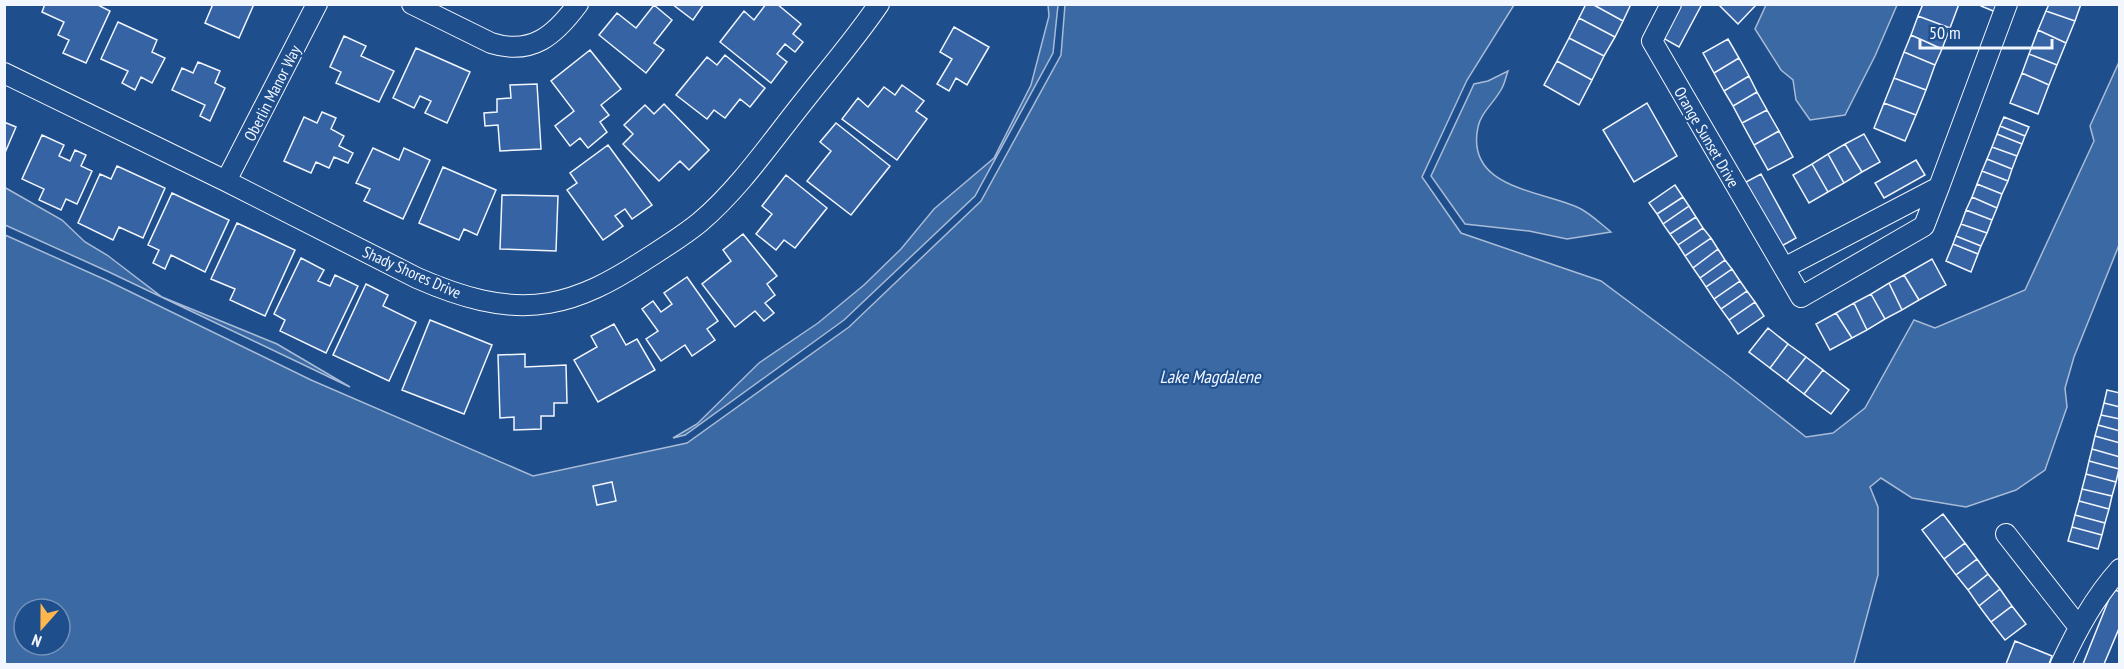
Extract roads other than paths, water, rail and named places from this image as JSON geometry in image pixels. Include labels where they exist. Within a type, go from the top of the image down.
[{"type":"street","name":"Oberlin Manor Way","points":[[226,181],[317,4]]},
{"type":"street","points":[[412,4],[503,47],[528,45],[552,35],[563,25],[578,4]]},
{"type":"street","name":"Shady Shores Drive","points":[[4,73],[226,181],[417,278],[470,298],[494,303],[524,305],[548,303],[573,297],[602,285],[643,261],[700,222],[721,203],[753,166],[879,4]]},
{"type":"street","name":"Orange Sunset Drive","points":[[1671,4],[1652,41],[1801,297],[1924,226],[2007,4]]},
{"type":"street","points":[[1784,268],[1939,187]]},
{"type":"street","points":[[2006,534],[2079,626]]},
{"type":"street","points":[[2061,664],[2079,626],[2120,569]]},
{"type":"water","points":[[1048,5],[1058,5],[1053,53],[975,196],[844,320],[685,435],[673,438],[697,424],[759,363],[818,323],[864,285],[901,249],[934,209],[994,158],[1031,85],[1049,16]]},
{"type":"water","name":"Lake Magdalene","points":[[1065,5],[1514,5],[1467,80],[1422,177],[1461,233],[1601,281],[1806,437],[1833,433],[1865,408],[1914,320],[1935,328],[2025,290],[2094,141],[2090,126],[2119,62],[2119,245],[2074,357],[2065,388],[2067,407],[2045,470],[2016,490],[1966,507],[1912,498],[1881,478],[1870,487],[1878,507],[1878,575],[1854,664],[5,664],[5,235],[106,280],[311,380],[533,476],[687,443],[849,327],[981,201],[1061,55]]},
{"type":"water","points":[[1766,5],[1897,5],[1875,56],[1845,115],[1810,120],[1796,100],[1793,80],[1781,70],[1755,29]]},
{"type":"water","points":[[1508,71],[1502,88],[1482,117],[1478,127],[1477,147],[1483,163],[1494,175],[1508,184],[1581,209],[1611,232],[1567,239],[1529,231],[1465,224],[1431,176],[1474,84],[1488,81]]},
{"type":"water","points":[[4,187],[62,220],[85,242],[107,255],[162,297],[277,344],[350,387],[5,225]]}]
